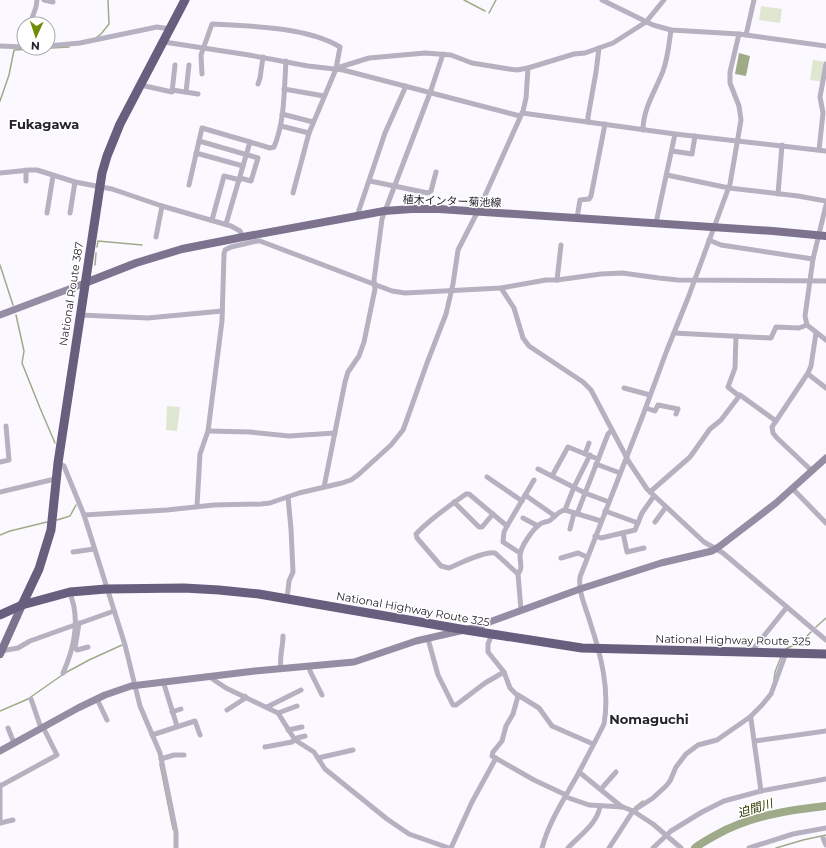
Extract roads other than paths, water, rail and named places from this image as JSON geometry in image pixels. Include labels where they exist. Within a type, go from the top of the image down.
[{"type":"highway","name":"National Route 387","points":[[22,605],[39,569],[49,539],[58,463],[80,315],[100,187],[107,156],[113,139],[185,0]]},
{"type":"highway","name":"National Highway Route 325","points":[[0,615],[22,605],[70,592],[106,589],[200,589],[286,599],[569,646],[754,653],[826,654]]},
{"type":"main road","name":"植木インター菊池線","points":[[85,283],[162,254],[243,237],[254,238],[384,211],[425,209],[656,223],[823,236]]},
{"type":"main road","points":[[0,652],[22,605]]},
{"type":"street","points":[[33,16],[37,0]]},
{"type":"street","points":[[44,0],[53,2]]},
{"type":"street","points":[[602,0],[646,22],[671,30],[739,34],[826,46]]},
{"type":"street","points":[[336,69],[368,58],[424,53],[451,55],[472,63],[487,66],[516,70],[528,68],[559,58],[585,53],[624,37],[646,22],[664,0]]},
{"type":"street","points":[[746,35],[754,0]]},
{"type":"street","points":[[202,74],[201,55],[212,24],[267,27],[310,35],[340,47],[336,69],[309,133],[293,194]]},
{"type":"street","points":[[56,46],[80,44],[157,27],[170,30]]},
{"type":"street","points":[[644,130],[643,121],[651,97],[664,69],[671,30]]},
{"type":"street","points":[[542,848],[545,837],[604,724],[605,692],[602,663],[599,648],[580,589],[580,578],[729,188],[741,120],[739,106],[730,83],[730,72],[739,34]]},
{"type":"street","points":[[164,42],[263,57],[308,66],[336,69],[521,115],[605,124],[675,134],[826,150]]},
{"type":"street","points":[[0,46],[16,47]]},
{"type":"street","points":[[588,122],[599,48]]},
{"type":"street","points":[[324,487],[345,382],[348,372],[359,356],[364,342],[375,284],[374,280],[380,230],[384,211],[430,93],[443,54]]},
{"type":"street","points":[[258,84],[263,57]]},
{"type":"street","points":[[189,185],[202,128],[270,148],[274,147],[281,126],[286,61]]},
{"type":"street","points":[[819,150],[824,105],[820,97],[826,64]]},
{"type":"street","points":[[172,90],[174,65]]},
{"type":"street","points":[[186,92],[189,65]]},
{"type":"street","points":[[84,515],[167,510],[197,506],[270,503],[299,493],[351,480],[391,445],[403,430],[427,363],[442,328],[458,250],[521,115],[526,98],[528,68]]},
{"type":"street","points":[[141,84],[172,92],[172,90],[198,94]]},
{"type":"street","points":[[357,216],[385,133],[406,86]]},
{"type":"street","points":[[284,89],[324,96]]},
{"type":"street","points":[[282,114],[313,122]]},
{"type":"street","points":[[577,218],[580,200],[589,199],[591,196],[605,124]]},
{"type":"street","points":[[281,126],[309,133]]},
{"type":"street","points":[[656,223],[675,134]]},
{"type":"street","points":[[672,151],[692,154],[695,136]]},
{"type":"street","points":[[199,140],[258,158],[251,181],[224,176],[212,220]]},
{"type":"street","points":[[226,224],[250,142]]},
{"type":"street","points":[[778,194],[782,145]]},
{"type":"street","points":[[196,153],[243,166]]},
{"type":"street","points":[[26,170],[26,181]]},
{"type":"street","points":[[0,172],[37,170],[74,182],[112,189],[162,206],[226,224],[240,231],[243,237]]},
{"type":"street","points":[[370,180],[428,193],[431,191],[436,172]]},
{"type":"street","points":[[667,175],[729,188],[826,201]]},
{"type":"street","points":[[47,213],[53,176]]},
{"type":"street","points":[[70,213],[74,182]]},
{"type":"street","points":[[826,205],[823,236],[813,259],[805,316],[807,325],[826,340]]},
{"type":"street","points":[[156,237],[162,206]]},
{"type":"street","points":[[197,506],[200,454],[208,431],[213,398],[222,311],[225,250],[230,246],[254,238],[392,291],[405,293],[500,288],[546,280],[622,273],[658,278],[826,281]]},
{"type":"street","points":[[709,240],[721,245],[813,259]]},
{"type":"street","points":[[557,280],[561,245]]},
{"type":"street","points":[[0,315],[85,283]]},
{"type":"street","points":[[500,288],[514,308],[526,342],[534,350],[588,386],[627,457],[652,494],[704,542],[723,553],[826,640]]},
{"type":"street","points":[[80,315],[148,318],[222,311]]},
{"type":"street","points":[[674,333],[771,338],[776,327],[799,328],[807,325]]},
{"type":"street","points":[[812,471],[776,438],[772,427],[808,374],[811,366],[816,332]]},
{"type":"street","points":[[736,336],[735,368],[728,387],[739,396],[742,395],[776,420]]},
{"type":"street","points":[[808,374],[826,388]]},
{"type":"street","points":[[624,388],[650,395]]},
{"type":"street","points":[[595,536],[601,538],[636,530],[642,512],[652,494],[690,457],[710,429],[721,420],[739,396]]},
{"type":"street","points":[[646,408],[655,411],[658,405],[678,409],[676,414]]},
{"type":"street","points":[[0,462],[10,460],[6,426]]},
{"type":"street","points":[[570,529],[608,434],[612,430]]},
{"type":"street","points":[[208,431],[250,432],[288,436],[335,433]]},
{"type":"street","points":[[521,610],[518,574],[520,572],[521,563],[520,553],[530,535],[541,523],[548,522],[564,510],[588,455],[589,443]]},
{"type":"street","points":[[552,476],[568,447],[588,455],[620,473]]},
{"type":"street","points":[[0,751],[42,727],[97,699],[135,684],[354,662],[404,645],[466,630],[580,589],[716,549],[793,489],[826,458]]},
{"type":"street","points":[[58,463],[64,466],[84,515],[106,589],[125,645],[140,706],[161,759],[176,832],[176,848]]},
{"type":"street","points":[[538,469],[585,493],[609,502]]},
{"type":"street","points":[[487,477],[522,501]]},
{"type":"street","points":[[0,492],[56,479]]},
{"type":"street","points":[[520,553],[503,542],[504,532],[534,480]]},
{"type":"street","points":[[793,489],[826,522]]},
{"type":"street","points":[[507,526],[469,494],[466,494],[429,521],[416,534],[421,544],[441,566],[445,568],[494,553],[518,574]]},
{"type":"street","points":[[525,495],[555,516]]},
{"type":"street","points":[[286,599],[292,572],[291,529],[288,497]]},
{"type":"street","points":[[454,502],[479,527],[482,527],[494,514]]},
{"type":"street","points":[[655,522],[666,507]]},
{"type":"street","points":[[564,510],[601,521]]},
{"type":"street","points":[[605,511],[638,523]]},
{"type":"street","points":[[523,518],[538,526]]},
{"type":"street","points":[[623,533],[627,552],[644,548]]},
{"type":"street","points":[[73,552],[94,549]]},
{"type":"street","points":[[561,558],[578,553],[587,557]]},
{"type":"street","points":[[70,592],[77,624],[75,648],[77,650],[88,647]]},
{"type":"street","points":[[754,653],[755,647],[787,607]]},
{"type":"street","points":[[0,652],[18,648],[30,641],[114,611]]},
{"type":"street","points":[[63,673],[72,648],[77,624]]},
{"type":"street","points":[[492,634],[488,644],[488,652],[504,672],[510,688],[518,695],[539,708],[552,726],[593,744]]},
{"type":"street","points":[[281,669],[280,663],[283,647],[283,636]]},
{"type":"street","points":[[428,639],[438,675],[453,705],[456,705],[485,683],[504,672]]},
{"type":"street","points":[[609,848],[633,811],[650,800],[666,786],[670,781],[678,763],[693,748],[701,744],[714,742],[750,717],[762,706],[771,694],[786,653]]},
{"type":"street","points":[[309,666],[322,695]]},
{"type":"street","points":[[208,676],[226,688],[278,712],[295,740],[314,752],[325,769],[399,828],[409,834],[450,848],[472,802],[496,758]]},
{"type":"street","points":[[163,681],[177,726]]},
{"type":"street","points":[[267,707],[301,690]]},
{"type":"street","points":[[518,695],[516,706],[506,726],[502,740],[493,752],[492,756],[516,768],[534,780],[586,805],[623,807]]},
{"type":"street","points":[[227,710],[244,699],[245,696]]},
{"type":"street","points":[[13,820],[0,823],[0,785],[57,755],[42,727],[31,699]]},
{"type":"street","points":[[97,699],[107,720]]},
{"type":"street","points":[[278,712],[297,706]]},
{"type":"street","points":[[172,712],[180,709]]},
{"type":"street","points":[[750,717],[761,791]]},
{"type":"street","points":[[152,735],[195,721],[200,735]]},
{"type":"street","points":[[288,730],[302,727]]},
{"type":"street","points":[[8,728],[14,743]]},
{"type":"street","points":[[754,741],[826,731]]},
{"type":"street","points":[[265,747],[292,742],[297,738],[305,736]]},
{"type":"street","points":[[318,758],[353,750]]},
{"type":"street","points":[[161,759],[174,755],[184,755]]},
{"type":"street","points":[[579,772],[616,803],[633,811],[653,824],[681,848]]},
{"type":"street","points":[[601,789],[616,772]]},
{"type":"street","points":[[653,848],[666,835],[693,817],[729,799],[761,791],[826,779]]},
{"type":"street","points":[[568,848],[591,824],[599,811],[600,806]]},
{"type":"street","points":[[749,848],[793,834],[826,828]]},
{"type":"street","points":[[823,838],[826,845]]},
{"type":"waterway","points":[[97,37],[109,24],[108,0]]},
{"type":"waterway","points":[[464,0],[485,11]]},
{"type":"waterway","points":[[489,13],[496,0]]},
{"type":"waterway","points":[[0,101],[9,75],[14,50],[69,47]]},
{"type":"waterway","points":[[97,247],[98,241],[142,245]]},
{"type":"waterway","points":[[95,265],[96,253]]},
{"type":"waterway","points":[[0,265],[13,305]]},
{"type":"waterway","points":[[16,315],[24,351],[22,363],[55,443]]},
{"type":"waterway","points":[[57,520],[70,516],[76,505]]},
{"type":"waterway","points":[[0,535],[47,522]]},
{"type":"waterway","points":[[816,627],[826,618]]},
{"type":"waterway","points":[[786,649],[803,640],[811,632]]},
{"type":"waterway","points":[[0,711],[28,699],[65,673],[122,645]]},
{"type":"waterway","points":[[774,680],[775,672],[781,657]]},
{"type":"waterway","points":[[160,764],[173,829]]},
{"type":"waterway","points":[[635,807],[643,801]]},
{"type":"waterway","name":"迫間川","points":[[695,848],[729,828],[742,823],[783,812],[826,806]]},
{"type":"waterway","points":[[776,848],[826,835]]},
{"type":"district","name":"Fukagawa","points":[[44,124]]},
{"type":"district","name":"Nomaguchi","points":[[649,719]]}]
